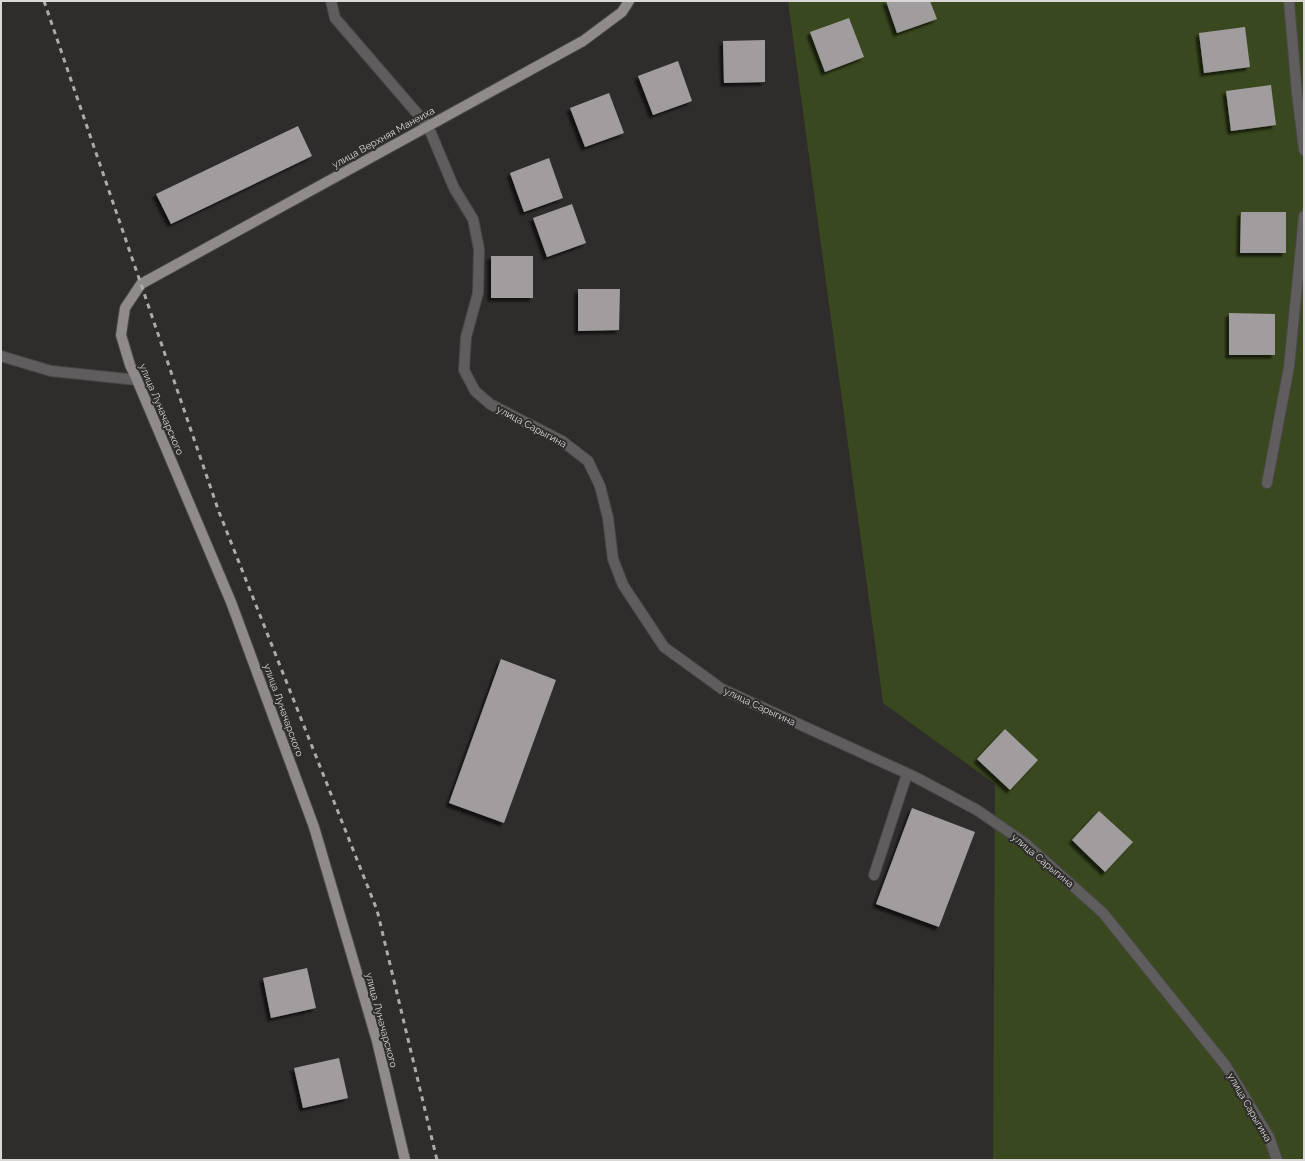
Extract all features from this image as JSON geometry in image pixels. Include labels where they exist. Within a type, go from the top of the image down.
[{"type":"main road","name":"улица Верхняя Манеиха","points":[[141,284],[583,41],[622,12],[629,1]]},
{"type":"main road","name":"улица Луначарского","points":[[141,284],[124,308],[121,335],[130,365],[138,380],[231,602],[314,827],[377,1042],[405,1160]]},
{"type":"street","name":"улица Сарыгина","points":[[331,1],[336,18],[428,126],[454,188],[473,219],[479,250],[478,293],[466,337],[464,370],[475,391],[490,404],[562,441],[588,462],[600,486],[608,518],[613,559],[623,586],[664,647],[722,688],[907,774],[977,810],[1025,842],[1104,913],[1226,1066],[1269,1137],[1277,1160]]},
{"type":"street","points":[[1290,1],[1297,94],[1304,150]]},
{"type":"street","points":[[1267,483],[1289,366],[1304,216]]},
{"type":"street","points":[[1,356],[51,371],[138,380]]},
{"type":"street","points":[[874,875],[907,774]]},
{"type":"green space","points":[[788,1],[1304,1],[1304,1160],[993,1160],[995,784],[883,703]]},
{"type":"building","points":[[886,1],[930,1],[937,19],[897,33]]},
{"type":"building","points":[[849,18],[864,57],[825,72],[810,32]]},
{"type":"building","points":[[1245,27],[1250,67],[1204,73],[1199,33]]},
{"type":"building","points":[[765,40],[765,82],[724,83],[723,41]]},
{"type":"building","points":[[678,61],[692,101],[653,115],[638,76]]},
{"type":"building","points":[[1271,85],[1276,125],[1231,131],[1226,91]]},
{"type":"building","points":[[609,93],[624,133],[585,147],[570,108]]},
{"type":"building","points":[[298,126],[312,156],[171,224],[156,194]]},
{"type":"building","points":[[549,158],[563,198],[524,212],[510,173]]},
{"type":"building","points":[[572,204],[586,243],[547,257],[533,218]]},
{"type":"building","points":[[1241,212],[1286,212],[1286,253],[1240,253]]},
{"type":"building","points":[[491,256],[533,256],[533,298],[491,298]]},
{"type":"building","points":[[578,289],[620,289],[619,330],[578,331]]},
{"type":"building","points":[[1229,313],[1275,314],[1275,355],[1229,355]]},
{"type":"building","points":[[501,659],[556,680],[504,823],[449,803]]},
{"type":"building","points":[[1005,729],[1038,760],[1010,790],[977,759]]},
{"type":"building","points":[[912,808],[975,832],[939,927],[876,904]]},
{"type":"building","points":[[1099,811],[1133,842],[1105,872],[1072,840]]},
{"type":"building","points":[[307,968],[316,1008],[271,1018],[263,978]]},
{"type":"building","points":[[339,1058],[348,1098],[303,1108],[294,1068]]},
{"type":"railway","points":[[44,1],[219,512],[377,910],[437,1160]]}]
